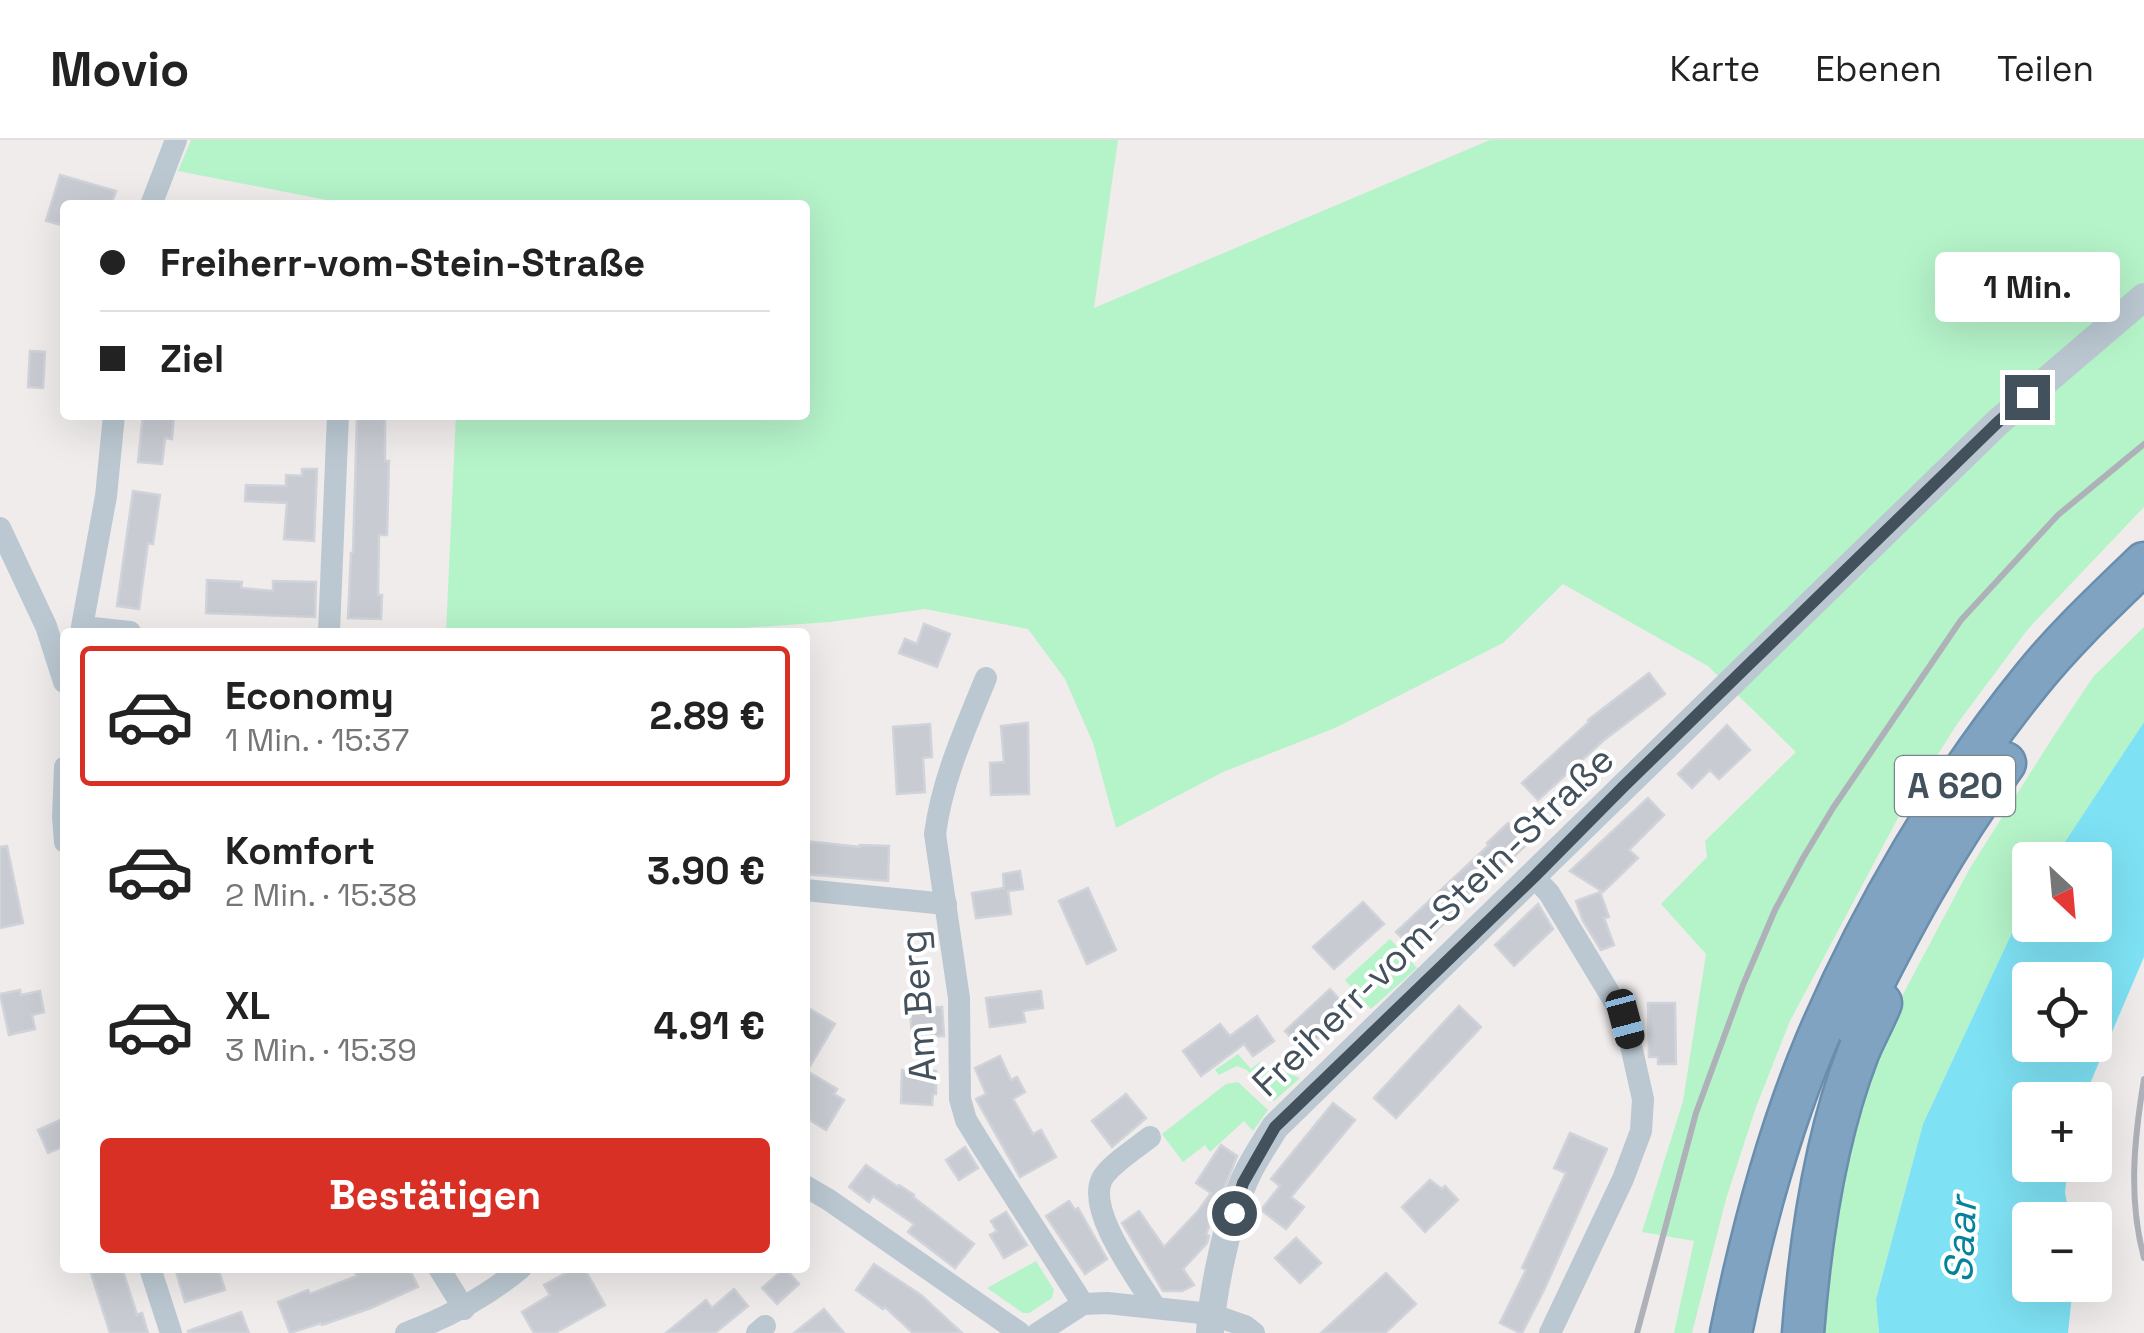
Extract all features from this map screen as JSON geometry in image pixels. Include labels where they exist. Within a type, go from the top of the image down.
[{"type":"highway","name":"A 620","points":[[1730,1333],[1774,1160],[1816,1043],[1856,955],[1910,857],[1967,767],[2034,676],[2144,563]]},
{"type":"highway","name":"A 620","points":[[1758,1333],[1782,1232],[1817,1115],[1843,1046],[1905,922],[1988,786],[2056,694],[2144,599]]},
{"type":"highway","points":[[1803,1333],[1813,1235],[1836,1126],[1858,1053],[1892,980],[1905,922]]},
{"type":"highway","points":[[1709,1333],[1721,1287],[1774,1160]]},
{"type":"street","points":[[153,200],[176,140]]},
{"type":"street","name":"Freiherr-vom-Stein-Straße","points":[[1211,1324],[1226,1244],[1243,1183],[1275,1127],[1998,422],[2144,298]]},
{"type":"street","points":[[82,628],[106,496],[114,420]]},
{"type":"street","points":[[328,628],[338,420]]},
{"type":"street","points":[[0,528],[46,626],[60,668]]},
{"type":"street","name":"Am Berg","points":[[986,678],[960,743],[939,808],[935,834],[959,998],[960,1099],[966,1120],[1083,1304]]},
{"type":"street","points":[[1534,877],[1550,893],[1625,1019],[1643,1099],[1641,1131],[1623,1180],[1550,1333]]},
{"type":"street","points":[[810,890],[946,904]]},
{"type":"street","points":[[1150,1137],[1101,1179],[1098,1198],[1105,1221],[1155,1307]]},
{"type":"street","points":[[810,1189],[1020,1333]]},
{"type":"street","points":[[152,1273],[171,1333]]},
{"type":"street","points":[[441,1273],[464,1309]]},
{"type":"street","points":[[406,1333],[464,1309],[515,1273]]},
{"type":"street","points":[[1038,1333],[1083,1304],[1106,1303],[1155,1307],[1211,1324],[1246,1326],[1254,1333]]},
{"type":"green space","points":[[191,140],[1118,140],[1094,308],[1490,140],[2144,140],[2144,507],[2028,629],[1957,724],[1899,816],[1790,1021],[1726,1199],[1692,1333],[1674,1333],[1694,1241],[1642,1232],[1683,1101],[1706,954],[1661,904],[1707,857],[1705,841],[1796,752],[1708,666],[1563,584],[1503,643],[1335,728],[1223,772],[1116,828],[1093,743],[1065,679],[1028,629],[925,609],[830,622],[742,628],[446,628],[456,420],[810,420],[810,200],[326,200],[178,171]]},
{"type":"green space","points":[[2144,627],[2144,722],[2065,842],[2012,842],[2012,933],[1923,1124],[1876,1298],[1879,1333],[1822,1333],[1837,1178],[1884,1030],[1970,868],[2093,677]]},
{"type":"green space","points":[[1390,939],[1417,968],[1371,1009],[1345,980]]},
{"type":"green space","points":[[1238,1054],[1251,1069],[1260,1062],[1267,1070],[1300,1078],[1274,1101],[1247,1070],[1237,1066],[1219,1075],[1215,1070]]},
{"type":"green space","points":[[1238,1082],[1268,1110],[1253,1131],[1244,1121],[1210,1152],[1205,1145],[1183,1162],[1162,1134],[1226,1084]]},
{"type":"green space","points":[[1036,1261],[1054,1290],[1052,1298],[1029,1313],[1023,1313],[987,1288]]},
{"type":"water","name":"Saar","points":[[2144,722],[2144,957],[2112,1032],[2112,962],[2012,962],[2012,1062],[2099,1062],[2091,1082],[2012,1082],[2012,1182],[2066,1182],[2067,1202],[2012,1202],[2012,1302],[2071,1302],[2068,1333],[1879,1333],[1876,1299],[1923,1124],[2012,933],[2012,942],[2112,942],[2112,842],[2065,842]]},
{"type":"building","points":[[60,175],[116,191],[113,200],[60,200],[60,225],[46,221]]},
{"type":"building","points":[[30,351],[45,352],[43,388],[28,387]]},
{"type":"building","points":[[142,420],[174,420],[172,439],[165,438],[162,464],[138,462]]},
{"type":"building","points":[[357,420],[385,420],[385,461],[389,461],[387,535],[379,535],[381,619],[348,618]]},
{"type":"building","points":[[302,469],[317,469],[314,541],[284,539],[287,503],[245,501],[246,485],[286,486],[286,475],[302,476]]},
{"type":"building","points":[[133,491],[160,495],[153,544],[148,543],[139,609],[117,606]]},
{"type":"building","points":[[207,580],[242,582],[241,588],[273,591],[273,581],[316,582],[315,617],[206,613]]},
{"type":"building","points":[[924,624],[950,634],[937,667],[899,653],[905,639],[917,644]]},
{"type":"building","points":[[1649,673],[1665,694],[1604,740],[1538,800],[1522,783],[1588,720]]},
{"type":"building","points":[[1028,723],[1029,794],[991,795],[990,763],[1004,762],[1001,726]]},
{"type":"building","points":[[930,724],[932,757],[923,758],[925,792],[897,794],[893,727]]},
{"type":"building","points":[[1727,725],[1750,750],[1719,779],[1710,770],[1692,788],[1678,774]]},
{"type":"building","points":[[1648,798],[1664,815],[1629,850],[1638,858],[1603,892],[1570,871]]},
{"type":"building","points":[[1508,823],[1527,844],[1422,944],[1420,941],[1412,948],[1396,932]]},
{"type":"building","points":[[810,842],[889,846],[888,881],[810,874]]},
{"type":"building","points":[[7,846],[23,923],[0,928],[0,847]]},
{"type":"building","points":[[1020,871],[1023,889],[1008,891],[1011,914],[976,918],[972,893],[1004,888],[1003,874]]},
{"type":"building","points":[[1088,888],[1116,950],[1087,964],[1059,901]]},
{"type":"building","points":[[1600,892],[1614,945],[1601,950],[1576,901]]},
{"type":"building","points":[[1363,902],[1384,924],[1334,969],[1313,947]]},
{"type":"building","points":[[1538,904],[1553,929],[1514,966],[1495,945]]},
{"type":"building","points":[[1330,989],[1349,1010],[1304,1051],[1285,1031]]},
{"type":"building","points":[[20,990],[21,995],[40,991],[44,1012],[32,1015],[35,1029],[9,1035],[0,994]]},
{"type":"building","points":[[1041,991],[1043,1008],[1023,1011],[1025,1022],[990,1027],[986,998]]},
{"type":"building","points":[[1648,1003],[1675,1003],[1676,1064],[1658,1064],[1658,1057],[1649,1057]]},
{"type":"building","points":[[1459,1006],[1481,1027],[1396,1118],[1374,1098]]},
{"type":"building","points":[[942,1007],[944,1036],[912,1037],[910,1008]]},
{"type":"building","points":[[810,1009],[835,1024],[810,1066]]},
{"type":"building","points":[[1257,1016],[1274,1041],[1253,1056],[1244,1044],[1201,1076],[1183,1051],[1220,1024],[1230,1036]]},
{"type":"building","points":[[1000,1056],[1011,1080],[1017,1077],[1025,1092],[1013,1099],[1033,1134],[1041,1130],[1056,1157],[1020,1177],[976,1099],[986,1094],[975,1068]]},
{"type":"building","points":[[902,1070],[936,1071],[932,1105],[901,1103]]},
{"type":"building","points":[[810,1073],[837,1089],[834,1094],[844,1100],[826,1130],[810,1120]]},
{"type":"building","points":[[1126,1094],[1146,1118],[1112,1147],[1092,1121]]},
{"type":"building","points":[[1333,1103],[1355,1120],[1291,1197],[1304,1207],[1286,1229],[1261,1210],[1280,1186],[1271,1179]]},
{"type":"building","points":[[60,1120],[60,1148],[48,1153],[38,1130]]},
{"type":"building","points":[[1570,1133],[1607,1149],[1544,1290],[1520,1333],[1500,1323],[1566,1173],[1554,1168]]},
{"type":"building","points":[[1221,1145],[1237,1156],[1206,1234],[1207,1243],[1183,1269],[1194,1285],[1182,1291],[1163,1291],[1122,1223],[1139,1211],[1164,1247],[1211,1193],[1196,1183]]},
{"type":"building","points":[[965,1147],[978,1168],[959,1180],[946,1160]]},
{"type":"building","points":[[866,1165],[914,1195],[974,1244],[955,1268],[908,1232],[914,1224],[873,1196],[869,1202],[849,1187]]},
{"type":"building","points":[[1430,1180],[1442,1189],[1445,1186],[1458,1200],[1425,1232],[1402,1207]]},
{"type":"building","points":[[1069,1201],[1075,1210],[1078,1208],[1107,1259],[1085,1274],[1046,1216]]},
{"type":"building","points":[[1006,1212],[1027,1245],[1004,1258],[990,1235],[997,1231],[991,1221]]},
{"type":"building","points":[[1296,1238],[1321,1263],[1300,1283],[1275,1258]]},
{"type":"building","points":[[874,1264],[921,1295],[962,1333],[913,1333],[885,1307],[856,1290]]},
{"type":"building","points":[[91,1273],[124,1273],[137,1315],[142,1313],[148,1333],[110,1333]]},
{"type":"building","points":[[176,1273],[220,1273],[225,1290],[185,1302]]},
{"type":"building","points":[[356,1273],[411,1273],[418,1287],[371,1308],[290,1333],[278,1302],[357,1276]]},
{"type":"building","points":[[566,1273],[587,1273],[605,1305],[555,1333],[534,1333],[522,1312],[550,1295],[544,1285]]},
{"type":"building","points":[[779,1273],[789,1273],[799,1284],[777,1304],[762,1288]]},
{"type":"building","points":[[1386,1273],[1416,1304],[1385,1333],[1321,1333]]},
{"type":"building","points":[[734,1289],[748,1306],[715,1333],[666,1333],[706,1300],[712,1308]]},
{"type":"building","points":[[824,1309],[844,1333],[794,1333]]},
{"type":"building","points":[[241,1312],[249,1333],[188,1331]]},
{"type":"railway","points":[[1637,1333],[1696,1113],[1743,985],[1775,910],[1803,858],[1961,620],[2058,515],[2144,444]]},
{"type":"railway","points":[[2144,1079],[2134,1169],[2144,1258]]},
{"type":"route","points":[[1234,1213],[1243,1183],[1275,1127],[2027,397]]}]
